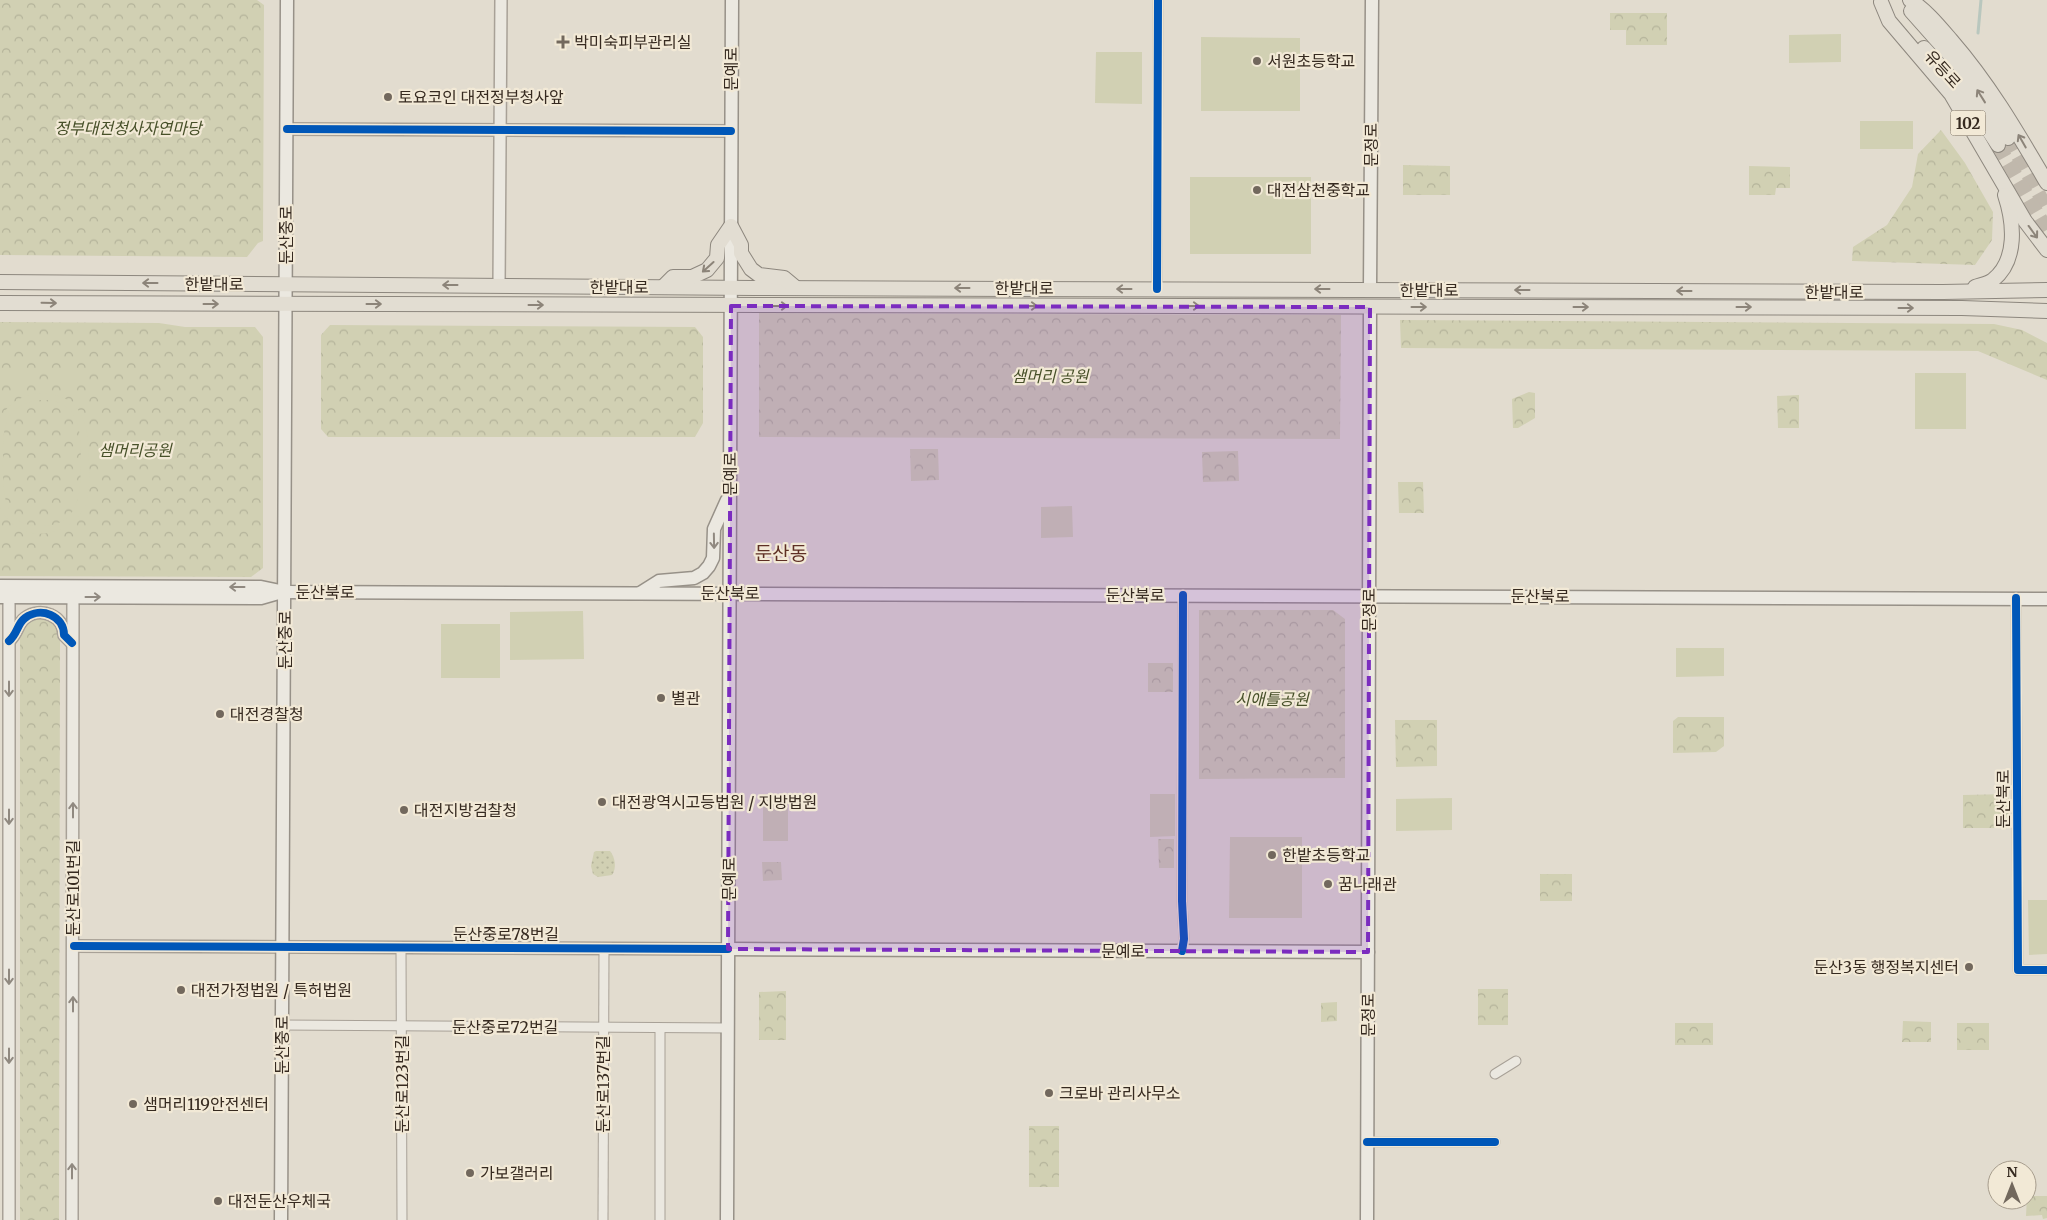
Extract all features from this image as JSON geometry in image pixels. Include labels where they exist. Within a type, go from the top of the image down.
[{"type":"main road","name":"둔산중로","points":[[281,1220],[287,0]]},
{"type":"main road","name":"문예로","points":[[727,1220],[732,0]]},
{"type":"main road","name":"문정로","points":[[1370,289],[1372,0]]},
{"type":"main road","name":"유등로","points":[[1880,1],[1960,87],[2003,142],[1967,74],[1903,0]]},
{"type":"main road","points":[[1910,0],[1940,27],[1973,65],[2000,104],[2047,183]]},
{"type":"main road","name":"102","points":[[1880,1],[1889,21],[1951,94],[2025,221],[2047,250]]},
{"type":"main road","points":[[1943,292],[1976,287],[1992,281],[2004,268],[2009,254],[2012,223],[1995,169]]},
{"type":"main road","points":[[662,287],[673,277],[692,277],[707,270],[717,258],[718,245],[731,226],[741,245],[741,253],[751,269],[759,275],[784,278],[796,288]]},
{"type":"main road","name":"한밭대로","points":[[0,282],[731,288],[1943,292],[2047,290]]},
{"type":"main road","name":"한밭대로","points":[[0,303],[2017,309],[2047,311]]},
{"type":"main road","name":"문정로","points":[[1367,1220],[1370,307]]},
{"type":"main road","points":[[2017,309],[2047,320]]},
{"type":"main road","points":[[640,593],[659,581],[694,578],[703,573],[713,558],[714,529],[729,495]]},
{"type":"main road","name":"둔산북로","points":[[5,591],[73,592],[261,587],[285,592],[2047,599]]},
{"type":"main road","name":"문예로","points":[[728,949],[1368,952]]},
{"type":"street","points":[[499,286],[501,0]]},
{"type":"street","points":[[1157,289],[1158,0]]},
{"type":"street","points":[[287,129],[731,131]]},
{"type":"street","name":"문정로","points":[[1370,289],[1370,307]]},
{"type":"street","points":[[5,591],[9,641],[5,947],[9,1220]]},
{"type":"street","name":"둔산로101번길","points":[[72,1220],[74,946],[73,592]]},
{"type":"street","points":[[1182,951],[1184,939],[1182,901],[1183,595]]},
{"type":"street","name":"둔산북로","points":[[2016,598],[2018,970],[2047,970]]},
{"type":"street","points":[[9,641],[17,634],[18,626],[24,618],[42,613],[57,618],[64,628],[64,635],[72,643]]},
{"type":"street","name":"둔산중로78번길","points":[[74,946],[728,949]]},
{"type":"street","name":"둔산로123번길","points":[[402,948],[402,1220]]},
{"type":"street","name":"둔산로137번길","points":[[602,1220],[604,948]]},
{"type":"street","name":"둔산중로72번길","points":[[282,1025],[728,1028]]},
{"type":"street","points":[[660,1028],[660,1220]]},
{"type":"street","points":[[1495,1074],[1516,1060]]},
{"type":"street","points":[[1367,1142],[1495,1142]]},
{"type":"highlighted area","points":[[731,306],[1370,307],[1368,952],[728,949]]},
{"type":"green space","name":"정부대전청사자연마당","points":[[0,0],[257,0],[264,5],[263,241],[258,243],[247,257],[0,255]]},
{"type":"green space","points":[[1610,13],[1667,13],[1667,45],[1626,45],[1626,30],[1610,30]]},
{"type":"green space","points":[[1841,34],[1841,62],[1789,63],[1789,35]]},
{"type":"green space","points":[[1201,37],[1300,38],[1300,111],[1201,111]]},
{"type":"green space","points":[[1096,52],[1142,52],[1142,104],[1095,103]]},
{"type":"green space","points":[[1860,121],[1913,121],[1913,149],[1860,149]]},
{"type":"green space","points":[[1941,130],[1965,163],[1993,212],[1992,240],[1975,265],[1852,261],[1853,247],[1887,225],[1912,187],[1918,154]]},
{"type":"green space","points":[[1403,165],[1450,166],[1450,195],[1403,195]]},
{"type":"green space","points":[[1749,166],[1790,167],[1790,188],[1776,188],[1775,195],[1749,195]]},
{"type":"green space","points":[[1190,177],[1311,177],[1311,254],[1190,254]]},
{"type":"green space","name":"샘머리 공원","points":[[759,313],[1341,315],[1340,439],[759,437]]},
{"type":"green space","points":[[1400,320],[1994,324],[2022,330],[2047,343],[2047,380],[1978,351],[1401,348]]},
{"type":"green space","name":"샘머리공원","points":[[0,322],[159,323],[185,327],[255,327],[263,337],[263,568],[251,577],[0,576]]},
{"type":"green space","points":[[330,325],[695,327],[703,337],[703,423],[695,437],[328,437],[321,429],[321,335]]},
{"type":"green space","points":[[4,368],[30,368],[30,380],[4,380]]},
{"type":"green space","points":[[63,368],[88,368],[88,380],[63,380]]},
{"type":"green space","points":[[1915,373],[1966,373],[1966,429],[1915,429]]},
{"type":"green space","points":[[1529,392],[1535,393],[1535,418],[1518,428],[1513,428],[1512,399]]},
{"type":"green space","points":[[32,394],[53,395],[65,399],[74,405],[81,414],[85,424],[89,448],[89,491],[84,509],[66,527],[41,534],[27,532],[17,527],[9,521],[0,508],[0,418],[11,404]],"holes":[[[40,400],[54,401],[64,405],[71,411],[79,429],[81,463],[79,495],[76,505],[65,520],[43,526],[30,525],[19,521],[12,515],[5,496],[3,485],[4,431],[11,414],[18,408],[27,403]]]},
{"type":"green space","points":[[1799,395],[1799,428],[1778,428],[1777,396]]},
{"type":"green space","points":[[910,449],[938,449],[939,480],[911,481]]},
{"type":"green space","points":[[1238,451],[1239,481],[1203,482],[1202,452]]},
{"type":"green space","points":[[1398,482],[1423,482],[1424,513],[1399,513]]},
{"type":"green space","points":[[1072,506],[1073,537],[1041,538],[1041,507]]},
{"type":"green space","name":"시애틀공원","points":[[1199,610],[1333,610],[1345,619],[1345,778],[1199,779]]},
{"type":"green space","points":[[583,611],[584,659],[510,660],[510,612]]},
{"type":"green space","points":[[42,617],[52,620],[60,634],[59,1220],[20,1220],[20,636],[27,622]]},
{"type":"green space","points":[[441,624],[500,624],[500,678],[441,678]]},
{"type":"green space","points":[[1676,648],[1724,648],[1724,676],[1676,677]]},
{"type":"green space","points":[[1148,663],[1173,663],[1173,692],[1148,692]]},
{"type":"green space","points":[[1678,717],[1724,717],[1724,746],[1716,752],[1673,753],[1673,721]]},
{"type":"green space","points":[[1395,720],[1437,720],[1437,766],[1396,767]]},
{"type":"green space","points":[[763,794],[788,794],[788,841],[763,841]]},
{"type":"green space","points":[[1150,794],[1175,794],[1175,836],[1150,837]]},
{"type":"green space","points":[[2009,794],[2009,828],[1963,828],[1963,795]]},
{"type":"green space","points":[[1452,798],[1452,830],[1396,831],[1396,799]]},
{"type":"green space","points":[[1230,837],[1302,837],[1302,918],[1229,918]]},
{"type":"green space","points":[[1158,839],[1174,839],[1174,868],[1159,868]]},
{"type":"green space","points":[[610,851],[612,853],[615,866],[612,875],[598,877],[593,874],[591,866],[594,852]]},
{"type":"green space","points":[[762,862],[781,862],[782,880],[763,881]]},
{"type":"green space","points":[[1540,874],[1572,874],[1572,901],[1540,901]]},
{"type":"green space","points":[[2028,900],[2047,900],[2047,954],[2029,955]]},
{"type":"green space","points":[[1478,989],[1508,989],[1508,1025],[1478,1025]]},
{"type":"green space","points":[[786,991],[786,1040],[759,1040],[759,992]]},
{"type":"green space","points":[[1337,1002],[1337,1021],[1321,1022],[1321,1003]]},
{"type":"green space","points":[[1903,1021],[1931,1022],[1931,1042],[1902,1042]]},
{"type":"green space","points":[[1675,1023],[1713,1023],[1713,1045],[1675,1045]]},
{"type":"green space","points":[[1957,1023],[1989,1023],[1989,1050],[1957,1050]]},
{"type":"green space","points":[[1029,1126],[1059,1126],[1059,1187],[1029,1187]]},
{"type":"green space","points":[[2037,1196],[2047,1196],[2047,1218],[2043,1219],[2042,1215],[2026,1216],[2026,1210],[2037,1210]]},
{"type":"waterway","points":[[1978,33],[1981,0]]},
{"type":"tunnel","points":[[2008,138],[2047,209]]},
{"type":"tunnel","points":[[1998,145],[2047,230]]},
{"type":"cycle path","points":[[1157,289],[1158,0]]},
{"type":"cycle path","points":[[287,129],[731,131]]},
{"type":"cycle path","points":[[1182,951],[1184,939],[1182,901],[1183,595]]},
{"type":"cycle path","points":[[2016,598],[2018,970],[2047,970]]},
{"type":"cycle path","points":[[9,641],[25,618],[38,613],[44,613],[56,618],[63,628],[64,635],[72,643]]},
{"type":"cycle path","points":[[74,946],[728,949]]},
{"type":"cycle path","points":[[1367,1142],[1495,1142]]},
{"type":"place","name":"박미숙피부관리실","points":[[563,42]]},
{"type":"place","name":"서원초등학교","points":[[1257,61]]},
{"type":"place","name":"토요코인 대전정부청사앞","points":[[388,97]]},
{"type":"place","name":"대전삼천중학교","points":[[1257,190]]},
{"type":"place","name":"별관","points":[[661,698]]},
{"type":"place","name":"대전경찰청","points":[[220,714]]},
{"type":"place","name":"대전광역시고등법원 / 지방법원","points":[[602,802]]},
{"type":"place","name":"대전지방검찰청","points":[[404,810]]},
{"type":"place","name":"한밭초등학교","points":[[1272,855]]},
{"type":"place","name":"꿈나래관","points":[[1328,884]]},
{"type":"place","name":"둔산3동 행정복지센터","points":[[1969,967]]},
{"type":"place","name":"대전가정법원 / 특허법원","points":[[181,990]]},
{"type":"place","name":"크로바 관리사무소","points":[[1049,1093]]},
{"type":"place","name":"샘머리119안전센터","points":[[133,1104]]},
{"type":"place","name":"가보갤러리","points":[[470,1173]]},
{"type":"place","name":"대전둔산우체국","points":[[218,1201]]},
{"type":"district","name":"둔산동","points":[[781,553]]}]
